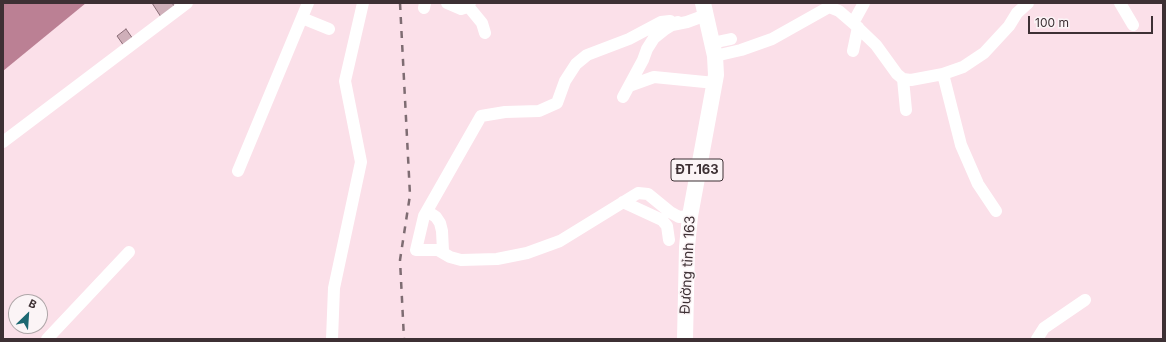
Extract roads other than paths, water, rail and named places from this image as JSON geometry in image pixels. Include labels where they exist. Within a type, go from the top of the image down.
[{"type":"main road","name":"Đường tỉnh 163","points":[[685,339],[687,247],[690,216],[715,83],[713,50],[705,9]]},
{"type":"street","points":[[3,142],[187,3]]},
{"type":"street","points":[[238,171],[308,3]]},
{"type":"street","points":[[332,339],[334,288],[362,162],[345,81],[363,3]]},
{"type":"street","points":[[447,3],[461,8],[469,4],[482,23],[485,34]]},
{"type":"street","points":[[853,52],[856,25],[864,3]]},
{"type":"street","points":[[713,50],[772,39],[824,6],[835,9],[856,25],[876,44],[893,69],[903,79],[911,80],[943,74],[963,67],[984,54],[1009,26],[1017,13],[1028,3]]},
{"type":"street","points":[[1120,3],[1133,25]]},
{"type":"street","points":[[705,9],[687,22],[672,25],[654,38],[646,49],[644,60],[626,91],[654,77],[715,83]]},
{"type":"street","points":[[302,18],[329,29]]},
{"type":"street","points":[[672,25],[670,21],[661,22],[587,55],[576,64],[565,81],[557,103],[539,111],[505,112],[481,116],[427,211],[416,250],[443,251],[456,259],[472,260],[497,259],[527,253],[560,241],[638,193],[644,193],[654,198],[670,212],[679,216],[690,216]]},
{"type":"street","points":[[713,50],[731,39]]},
{"type":"street","points":[[943,74],[961,145],[978,184],[996,211]]},
{"type":"street","points":[[903,79],[906,110]]},
{"type":"street","points":[[623,202],[662,220],[667,226],[669,240]]},
{"type":"street","points":[[427,211],[436,216],[440,223],[443,251]]},
{"type":"street","points":[[47,339],[129,252]]},
{"type":"street","points":[[1037,339],[1044,328],[1085,300]]},
{"type":"railway","points":[[400,3],[410,195],[400,260],[404,339]]}]
